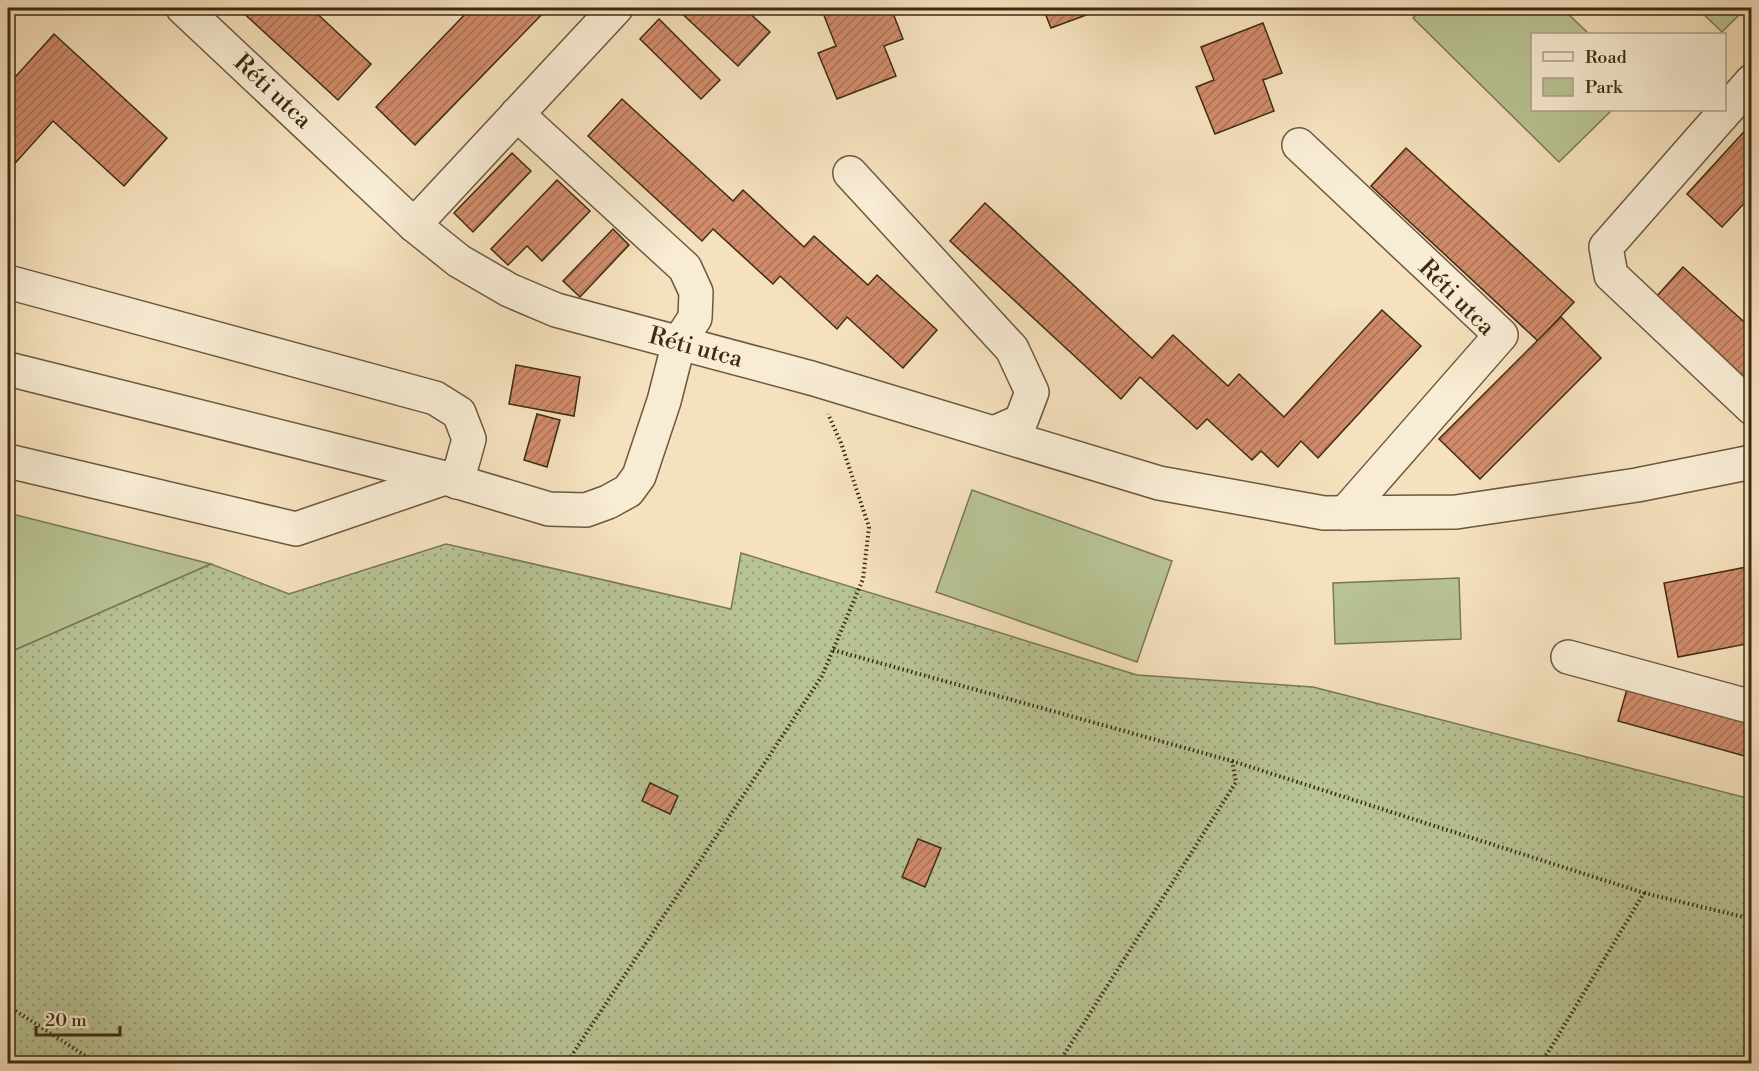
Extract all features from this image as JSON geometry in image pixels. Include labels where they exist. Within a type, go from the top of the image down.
[{"type":"street","name":"Réti utca","points":[[183,8],[414,225],[459,261],[509,290],[556,310],[811,378],[1159,483],[1324,513],[1456,512],[1637,485],[1752,462]]},
{"type":"street","points":[[414,225],[616,8]]},
{"type":"street","points":[[1726,111],[1752,81]]},
{"type":"street","points":[[1726,111],[1606,247],[1611,275],[1752,408]]},
{"type":"street","points":[[8,369],[451,480],[549,509],[586,510],[608,502],[628,491],[639,476],[664,401],[679,342],[695,318],[696,292],[685,268],[517,114]]},
{"type":"street","name":"Réti utca","points":[[1299,145],[1501,335],[1345,513]]},
{"type":"street","points":[[850,173],[1012,349],[1032,392],[1022,421],[994,433]]},
{"type":"street","points":[[8,282],[435,398],[459,413],[469,439],[451,480],[296,529],[8,461]]},
{"type":"street","points":[[1568,657],[1752,707]]},
{"type":"path","points":[[566,1064],[822,676],[863,579],[869,527],[841,443],[811,378]]},
{"type":"path","points":[[833,650],[1232,761],[1644,893],[1752,919]]},
{"type":"path","points":[[1058,1064],[1236,782],[1232,761]]},
{"type":"path","points":[[1541,1064],[1644,893]]},
{"type":"path","points":[[8,1006],[98,1064]]},
{"type":"green space","points":[[1423,8],[1562,8],[1588,33],[1531,33],[1531,111],[1611,111],[1559,162],[1413,18]]},
{"type":"green space","points":[[1697,8],[1746,8],[1722,32]]},
{"type":"green space","points":[[972,490],[1172,561],[1137,662],[936,592]]},
{"type":"green space","points":[[8,513],[211,564],[8,653]]},
{"type":"green space","points":[[446,544],[731,609],[741,553],[1137,675],[1313,687],[1751,799],[1751,1063],[8,1063],[8,653],[211,564],[289,594]]},
{"type":"green space","points":[[1459,578],[1461,639],[1335,644],[1333,583]]},
{"type":"building","points":[[238,8],[311,8],[371,64],[338,100]]},
{"type":"building","points":[[471,8],[548,8],[415,145],[376,107]]},
{"type":"building","points":[[676,8],[744,8],[770,32],[738,66]]},
{"type":"building","points":[[779,8],[792,8],[786,14]]},
{"type":"building","points":[[838,8],[891,8],[903,39],[884,46],[896,76],[837,99],[818,53],[836,46],[823,13]]},
{"type":"building","points":[[1043,8],[1105,8],[1051,28]]},
{"type":"building","points":[[659,19],[720,80],[701,99],[640,39]]},
{"type":"building","points":[[1263,23],[1282,73],[1263,80],[1274,111],[1215,134],[1196,87],[1214,80],[1201,47]]},
{"type":"building","points":[[54,34],[167,138],[124,186],[53,121],[8,171],[8,85]]},
{"type":"building","points":[[622,99],[733,201],[743,190],[804,247],[814,236],[868,285],[877,275],[937,330],[903,368],[847,317],[837,329],[780,276],[773,284],[713,229],[702,241],[588,136]]},
{"type":"building","points":[[1752,123],[1752,195],[1722,227],[1687,194]]},
{"type":"building","points":[[1406,148],[1574,302],[1538,341],[1371,186]]},
{"type":"building","points":[[512,153],[531,171],[473,232],[454,213]]},
{"type":"building","points":[[557,180],[590,211],[542,261],[527,246],[508,265],[491,249]]},
{"type":"building","points":[[985,203],[1152,358],[1173,335],[1228,386],[1239,374],[1284,417],[1382,310],[1421,346],[1318,458],[1301,441],[1278,467],[1261,451],[1252,460],[1207,419],[1197,429],[1140,377],[1121,399],[950,241]]},
{"type":"building","points":[[613,229],[629,245],[580,297],[563,281]]},
{"type":"building","points":[[1683,267],[1752,329],[1752,402],[1647,307]]},
{"type":"building","points":[[1561,317],[1601,358],[1480,479],[1439,439]]},
{"type":"building","points":[[516,365],[580,377],[574,416],[509,404]]},
{"type":"building","points":[[537,414],[560,420],[547,467],[524,460]]},
{"type":"building","points":[[1752,566],[1752,643],[1678,657],[1664,583]]},
{"type":"building","points":[[1627,689],[1752,724],[1752,758],[1618,721]]},
{"type":"building","points":[[650,783],[678,796],[670,814],[642,801]]},
{"type":"building","points":[[918,839],[941,848],[925,887],[902,877]]}]
